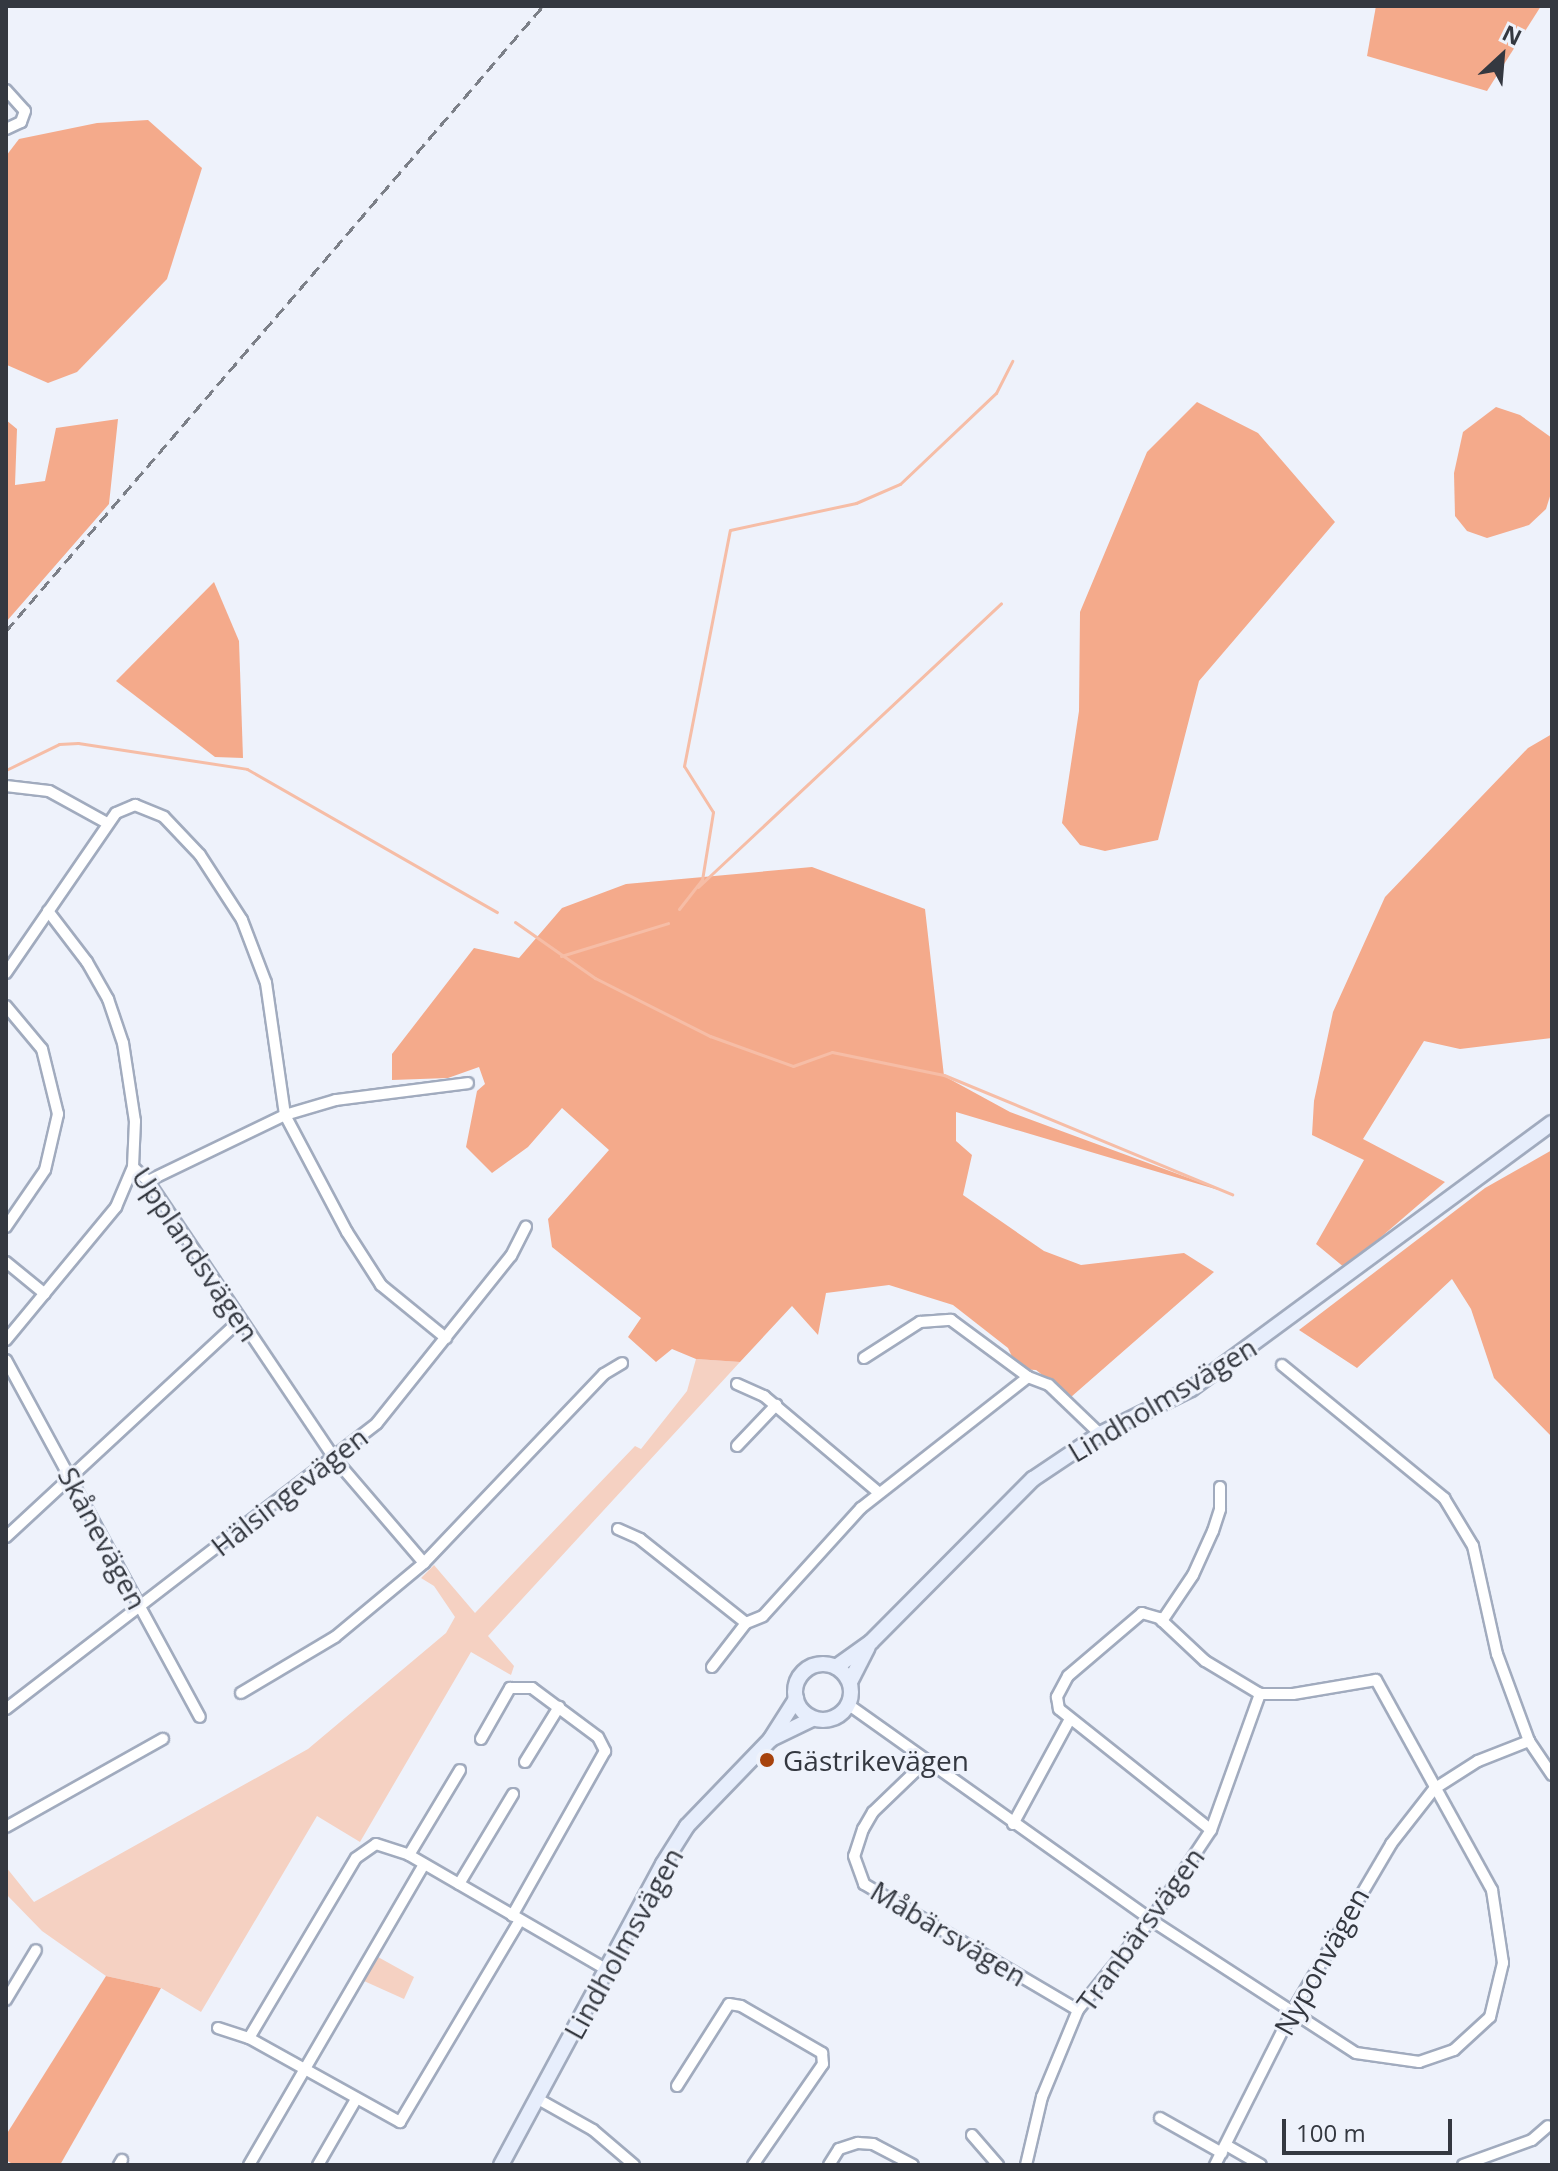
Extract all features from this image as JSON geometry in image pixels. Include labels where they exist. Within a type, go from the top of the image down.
[{"type":"main road","name":"Lindholmsvägen","points":[[501,2165],[687,1826],[770,1740],[796,1699],[798,1679],[808,1669],[836,1667],[871,1642],[1033,1479],[1100,1434],[1191,1389],[1552,1123]]},
{"type":"main road","name":"Lindholmsvägen","points":[[770,1740],[812,1719],[825,1721],[846,1709],[850,1682],[871,1642]]},
{"type":"main road","points":[[836,1667],[850,1682]]},
{"type":"main road","points":[[796,1699],[812,1719]]},
{"type":"street","points":[[6,90],[25,111],[21,122],[6,129]]},
{"type":"street","points":[[6,786],[49,791],[107,823]]},
{"type":"street","points":[[6,973],[107,823],[135,805],[164,817],[229,897],[266,983],[285,1115],[372,1275],[446,1338]]},
{"type":"street","name":"Upplandsvägen","points":[[48,911],[87,962],[108,999],[123,1043],[135,1121],[133,1167],[148,1181],[334,1458],[424,1563]]},
{"type":"street","points":[[6,1006],[42,1049],[58,1114],[45,1170],[6,1227]]},
{"type":"street","points":[[148,1181],[285,1115],[336,1100],[468,1083]]},
{"type":"street","points":[[6,1340],[116,1207],[133,1167]]},
{"type":"street","name":"Hälsingevägen","points":[[6,1709],[377,1423],[511,1256],[526,1227]]},
{"type":"street","points":[[6,1262],[45,1294]]},
{"type":"street","points":[[6,1537],[240,1320]]},
{"type":"street","points":[[864,1358],[920,1322],[951,1320],[1028,1377],[1049,1385],[1100,1434]]},
{"type":"street","name":"Skånevägen","points":[[6,1360],[200,1717]]},
{"type":"street","points":[[241,1693],[335,1637],[424,1563],[604,1374],[622,1363]]},
{"type":"street","points":[[1282,1365],[1444,1498],[1473,1546],[1497,1654],[1529,1741],[1552,1775]]},
{"type":"street","points":[[712,1667],[746,1623],[763,1616],[879,1493],[1028,1377]]},
{"type":"street","points":[[737,1384],[776,1405],[879,1493]]},
{"type":"street","points":[[737,1446],[776,1405]]},
{"type":"street","points":[[1162,1621],[1193,1575],[1213,1531],[1220,1509],[1220,1487]]},
{"type":"street","points":[[618,1529],[640,1539],[746,1623]]},
{"type":"street","points":[[846,1709],[1151,1920],[1291,2014],[1356,2053],[1419,2062],[1454,2050],[1490,2017],[1503,1963],[1492,1890],[1376,1680],[1260,1694],[1205,1661],[1162,1621],[1142,1613],[1068,1676],[1057,1697],[1069,1721],[1211,1830]]},
{"type":"street","points":[[218,2028],[249,2038],[355,2101],[400,2122],[516,1918],[605,1751],[598,1737],[532,1688],[510,1688],[481,1739]]},
{"type":"street","name":"Tranbärsvägen","points":[[1026,2165],[1042,2097],[1078,2010],[1151,1920],[1211,1830],[1260,1694]]},
{"type":"street","points":[[525,1762],[559,1707]]},
{"type":"street","points":[[1013,1824],[1069,1721]]},
{"type":"street","points":[[6,1827],[163,1739]]},
{"type":"street","points":[[1434,1789],[1478,1761],[1529,1741]]},
{"type":"street","name":"Måbärsvägen","points":[[924,1763],[873,1812],[863,1829],[854,1856],[864,1884],[1078,2010]]},
{"type":"street","points":[[409,1855],[460,1770]]},
{"type":"street","name":"Nyponvägen","points":[[1215,2165],[1291,2014],[1370,1873],[1434,1789]]},
{"type":"street","points":[[459,1884],[513,1794]]},
{"type":"street","points":[[249,2038],[356,1858],[376,1844],[409,1855],[607,1970]]},
{"type":"street","points":[[249,2165],[424,1864]]},
{"type":"street","points":[[6,2000],[36,1950]]},
{"type":"street","points":[[677,2086],[729,2004],[741,2006],[822,2053],[823,2064],[753,2165]]},
{"type":"street","points":[[538,2099],[593,2130],[634,2165]]},
{"type":"street","points":[[318,2165],[355,2101]]},
{"type":"street","points":[[1160,2118],[1261,2165]]},
{"type":"street","points":[[1463,2165],[1532,2140],[1548,2126]]},
{"type":"street","points":[[972,2135],[998,2165]]},
{"type":"street","points":[[829,2165],[839,2149],[858,2143],[873,2144],[896,2162],[913,2165]]},
{"type":"shaded area","points":[[1376,6],[1541,6],[1487,91],[1367,56]]},
{"type":"shaded area","points":[[148,120],[202,168],[167,279],[77,372],[48,383],[7,365],[6,156],[19,139],[97,123]]},
{"type":"shaded area","points":[[1197,402],[1258,433],[1335,522],[1199,681],[1158,840],[1105,851],[1080,845],[1062,823],[1079,711],[1080,612],[1147,452]]},
{"type":"shaded area","points":[[1496,407],[1520,415],[1552,438],[1552,490],[1546,509],[1529,525],[1487,538],[1467,531],[1455,516],[1454,473],[1463,432]]},
{"type":"shaded area","points":[[118,419],[109,504],[6,622],[6,420],[17,429],[15,485],[45,481],[56,428]]},
{"type":"shaded area","points":[[214,582],[239,641],[243,758],[215,757],[116,681]]},
{"type":"shaded area","points":[[1552,734],[1552,1038],[1460,1049],[1424,1041],[1363,1139],[1445,1182],[1345,1268],[1316,1244],[1364,1160],[1312,1135],[1314,1101],[1333,1012],[1385,897],[1528,748]]},
{"type":"shaded area","points":[[812,867],[925,909],[944,1076],[1010,1112],[1232,1194],[956,1112],[956,1141],[972,1155],[963,1195],[1044,1251],[1081,1265],[1184,1253],[1214,1272],[1071,1397],[1036,1370],[1018,1369],[1008,1348],[953,1305],[889,1285],[826,1293],[818,1335],[792,1306],[740,1362],[696,1359],[672,1349],[656,1362],[628,1337],[641,1318],[552,1247],[548,1219],[609,1150],[562,1108],[528,1147],[492,1173],[466,1147],[477,1091],[485,1084],[479,1067],[448,1078],[392,1080],[392,1054],[474,948],[519,958],[562,908],[626,884]]},
{"type":"shaded area","points":[[1552,1150],[1552,1437],[1494,1378],[1471,1309],[1452,1279],[1357,1368],[1299,1330],[1485,1188]]},
{"type":"shaded area","points":[[696,1359],[740,1362],[488,1636],[514,1666],[511,1675],[471,1652],[360,1842],[317,1816],[201,2012],[161,1988],[106,1976],[42,1931],[6,1894],[6,1867],[34,1902],[308,1749],[446,1633],[455,1617],[434,1586],[421,1578],[434,1565],[475,1613],[635,1446],[641,1449],[687,1391]]},
{"type":"shaded area","points":[[378,1957],[414,1977],[404,1999],[364,1981]]},
{"type":"shaded area","points":[[106,1976],[161,1988],[60,2165],[14,2165],[6,2160],[6,2135]]},
{"type":"waterway","points":[[679,909],[702,880],[713,812],[684,766],[730,530],[856,503],[900,484],[996,393],[1012,361]]},
{"type":"waterway","points":[[698,887],[1001,603]]},
{"type":"waterway","points":[[6,770],[59,744],[78,743],[247,769],[497,912]]},
{"type":"waterway","points":[[515,922],[595,978],[710,1036],[793,1066],[832,1052],[944,1075],[1232,1194]]},
{"type":"waterway","points":[[561,956],[668,923]]},
{"type":"railway","points":[[6,631],[543,6]]},
{"type":"place","name":"Gästrikevägen","points":[[767,1760]]}]
